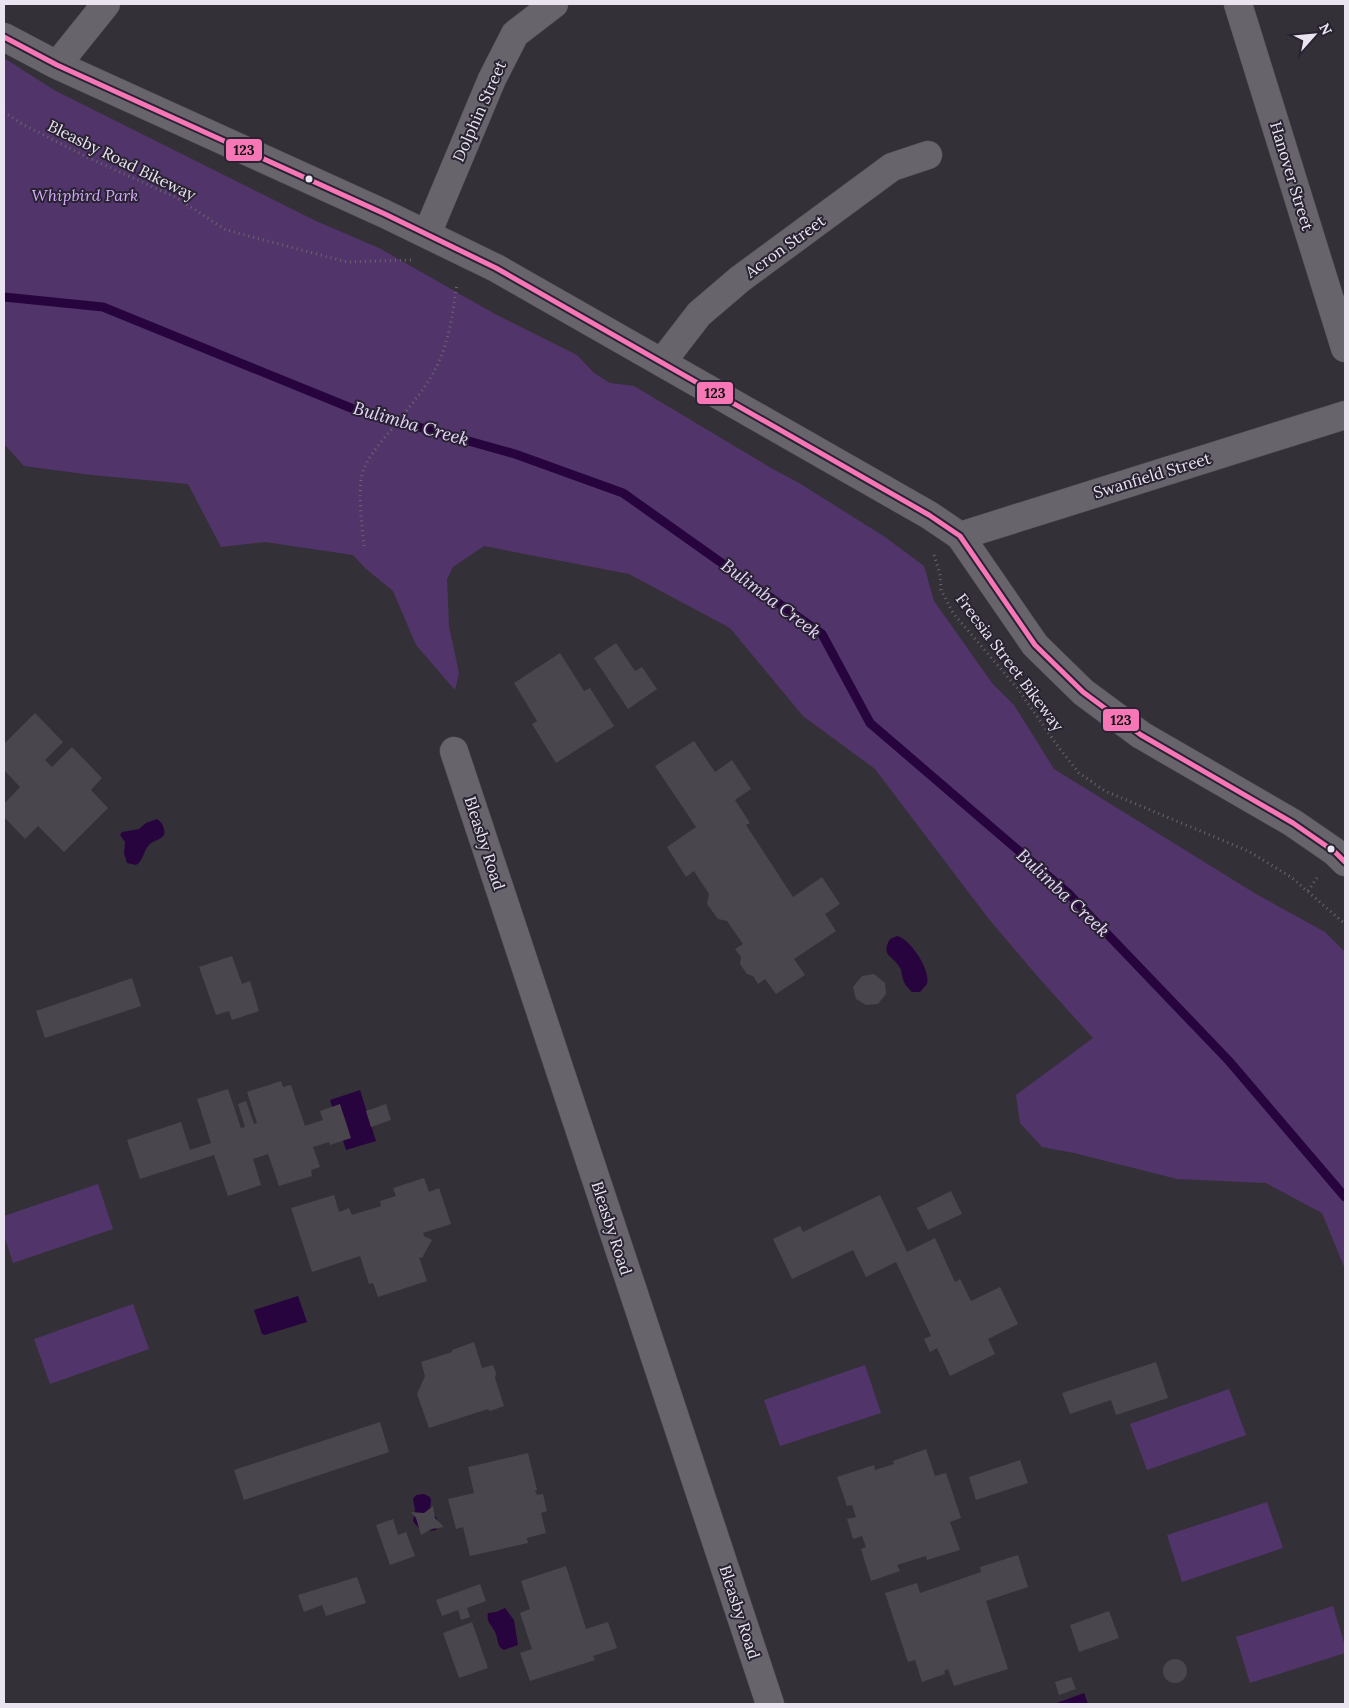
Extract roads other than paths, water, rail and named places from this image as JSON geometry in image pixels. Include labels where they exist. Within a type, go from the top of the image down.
[{"type":"street","points":[[57,65],[106,4]]},
{"type":"street","name":"Dolphin Street","points":[[427,234],[492,79],[515,34],[554,4]]},
{"type":"street","name":"Hanover Street","points":[[1238,4],[1345,348]]},
{"type":"street","points":[[4,36],[57,65],[427,234],[496,268],[929,515],[960,536],[1035,645],[1083,692],[1141,736],[1342,852]]},
{"type":"street","name":"Acron Street","points":[[662,362],[699,314],[740,278],[892,168],[928,155]]},
{"type":"street","name":"Swanfield Street","points":[[960,536],[1345,415]]},
{"type":"street","name":"Bleasby Road","points":[[454,751],[770,1704]]},
{"type":"waterway","name":"Bulimba Creek","points":[[4,297],[103,307],[351,408],[515,454],[623,493],[822,634],[870,723],[1069,894],[1229,1061],[1345,1197]]},
{"type":"park label","name":"Whipbird Park","points":[[85,195]]}]
